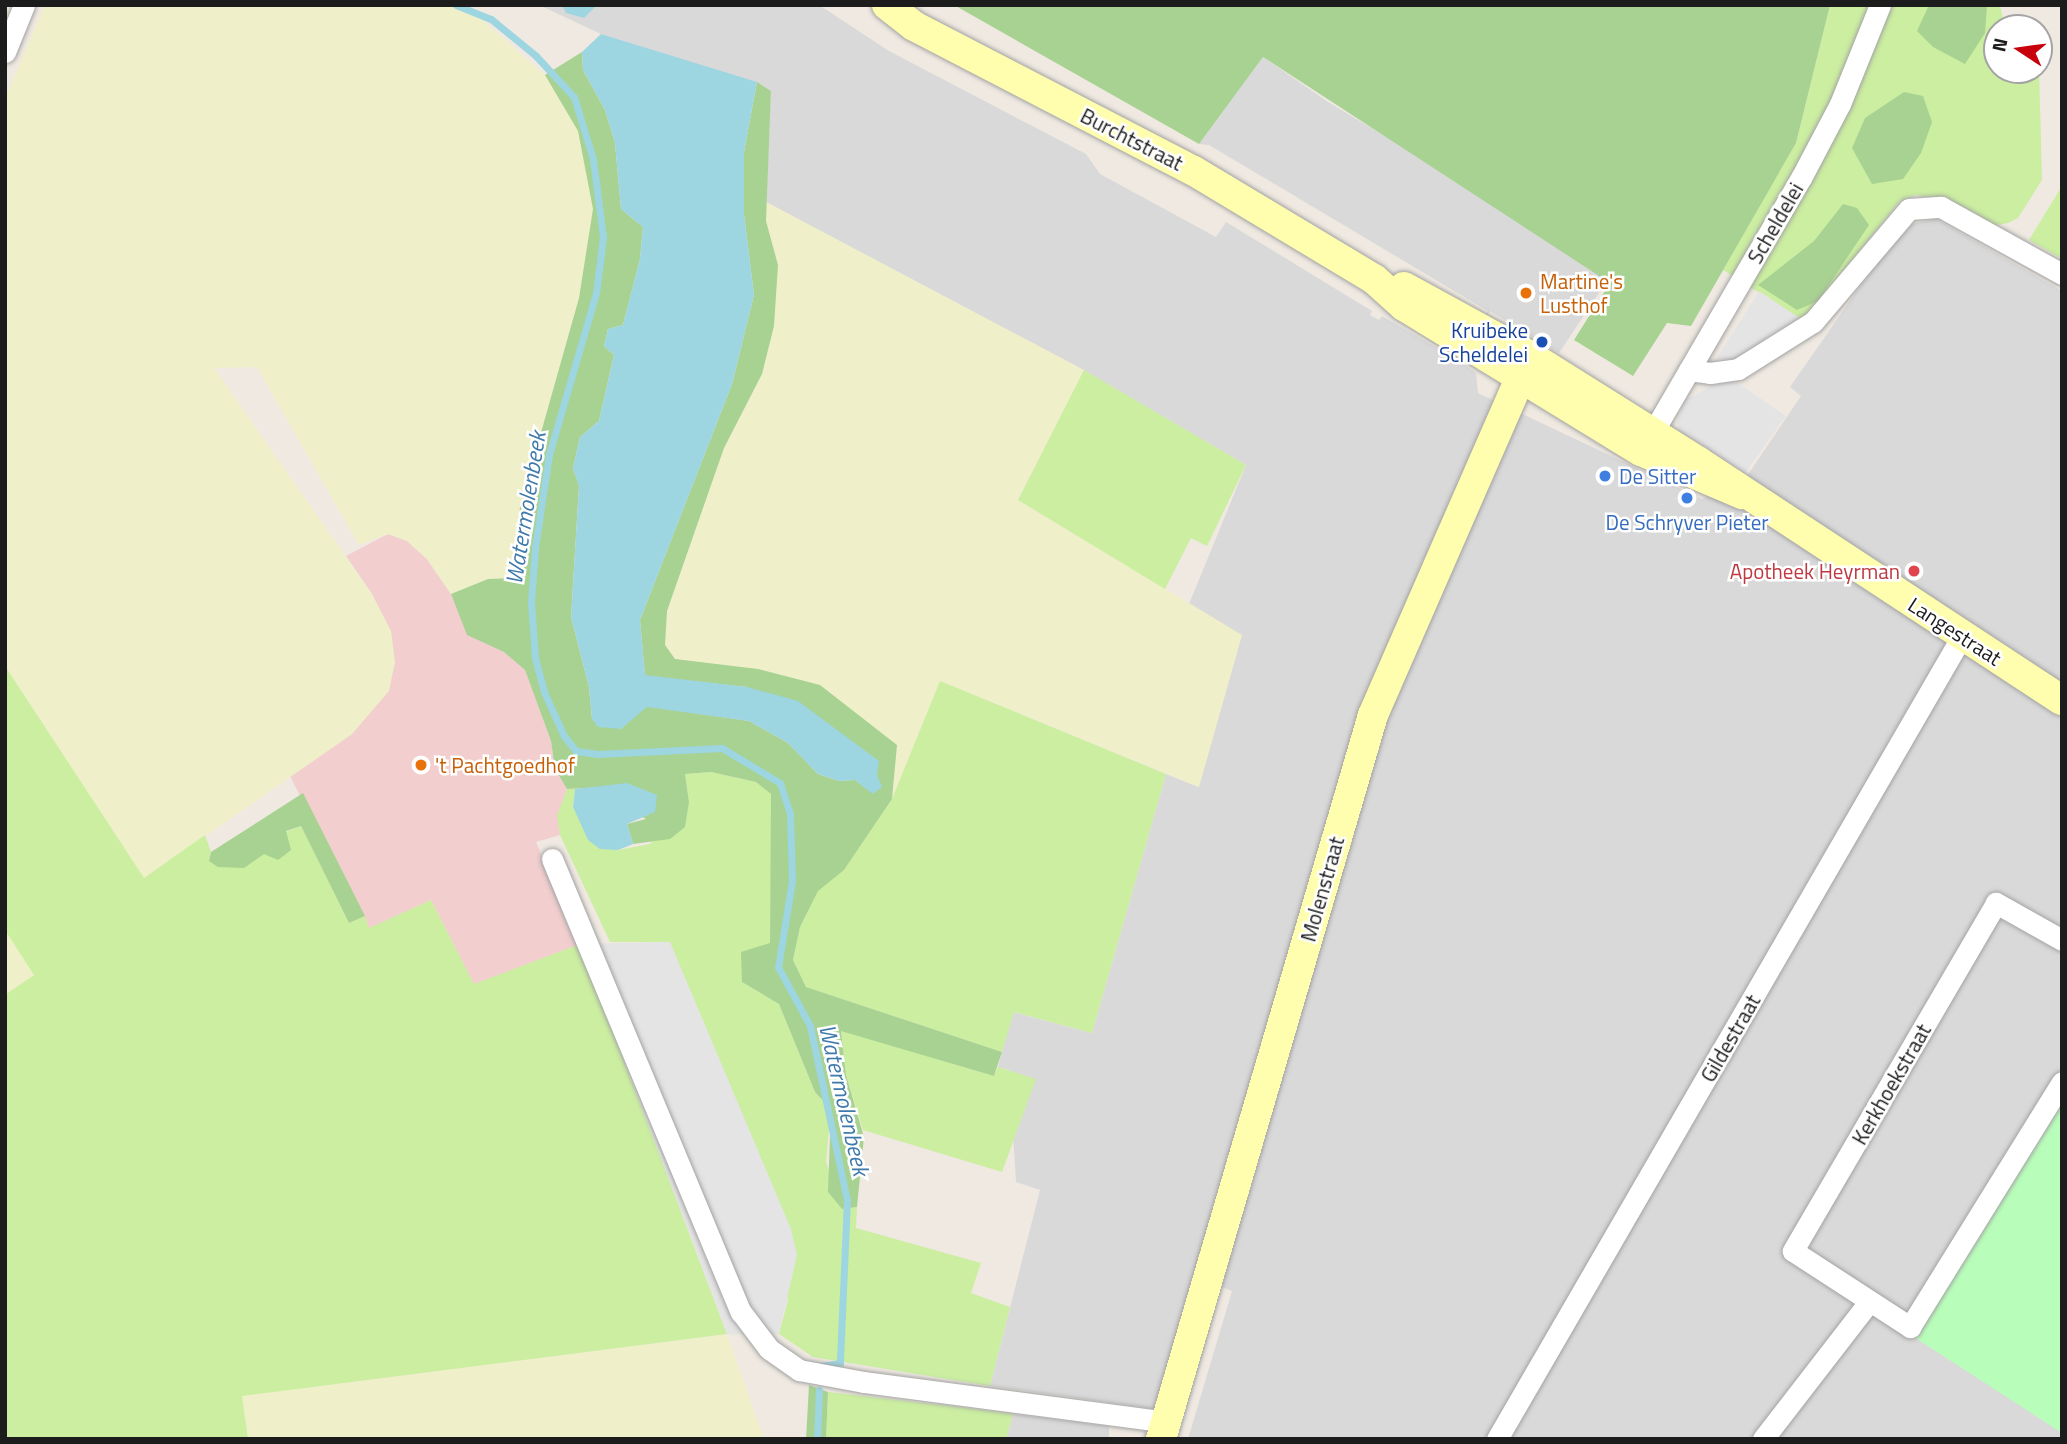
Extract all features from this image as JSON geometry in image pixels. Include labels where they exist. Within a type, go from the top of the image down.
[{"type":"main road","name":"Burchtstraat","points":[[887,5],[914,26],[1194,171],[1374,279],[1404,306],[1525,367]]},
{"type":"main road","name":"Langestraat","points":[[1525,367],[1647,442],[1742,494],[2062,700]]},
{"type":"main road","name":"Molenstraat","points":[[1163,1430],[1373,715],[1525,367]]},
{"type":"street","points":[[5,52],[24,5]]},
{"type":"street","name":"Scheldelei","points":[[1647,442],[1828,126],[1880,5]]},
{"type":"street","points":[[1689,370],[1710,373],[1738,369],[1813,322],[1909,209],[1941,207],[2062,274]]},
{"type":"street","name":"Gildestraat","points":[[1497,1439],[1962,636]]},
{"type":"street","points":[[552,859],[741,1312],[769,1349],[799,1370],[1163,1430]]},
{"type":"street","name":"Kerkhoekstraat","points":[[2062,940],[1996,903],[1793,1251],[1910,1327],[2062,1082]]},
{"type":"street","points":[[1763,1439],[1869,1302]]},
{"type":"shaded area","points":[[539,5],[819,5],[889,51],[1086,154],[1100,174],[1216,237],[1226,222],[1372,311],[1370,315],[1379,320],[1382,316],[1458,360],[1488,311],[1209,145],[1199,144],[1263,57],[1328,102],[1613,272],[1559,353],[1490,311],[1459,361],[1476,373],[1478,393],[1702,499],[1747,476],[1801,396],[1790,387],[1902,226],[1936,219],[2062,291],[2062,1439],[1188,1439],[1232,1291],[1195,1277],[1156,1409],[990,1386],[1040,1190],[1016,1182],[1009,1070],[998,1067],[1013,1012],[1092,1033],[1166,774],[1198,787],[1241,635],[1189,604],[1246,465],[1083,370],[766,202],[771,91],[762,85],[601,34]]},
{"type":"shaded area","points":[[1759,291],[1804,321],[1738,360],[1717,358]]},
{"type":"shaded area","points":[[1729,377],[1786,416],[1745,473],[1681,436],[1677,422],[1685,400]]},
{"type":"shaded area","points":[[388,534],[407,541],[427,559],[451,594],[468,635],[504,652],[525,670],[551,741],[555,769],[567,789],[558,816],[560,835],[536,842],[580,944],[474,985],[431,900],[368,929],[290,776],[352,734],[372,594],[346,556]]},
{"type":"shaded area","points":[[670,942],[791,1229],[797,1255],[779,1334],[727,1334],[580,944]]},
{"type":"shaded area","points":[[1013,1414],[1109,1426],[1109,1439],[1006,1439]]},
{"type":"green space","points":[[45,5],[465,5],[545,75],[578,131],[593,209],[579,298],[520,507],[514,579],[488,579],[451,594],[427,559],[407,541],[388,534],[359,545],[257,367],[214,368],[372,594],[391,631],[395,662],[389,691],[352,734],[144,879],[5,666],[5,98]]},
{"type":"green space","points":[[954,5],[1830,5],[1796,143],[1691,326],[1667,323],[1633,376],[1574,340],[1610,283],[1263,57],[1199,144]]},
{"type":"green space","points":[[1830,5],[2000,5],[2002,14],[1983,14],[1983,84],[2039,84],[2042,180],[2018,218],[1990,226],[1941,200],[1916,195],[1899,202],[1804,321],[1723,270],[1796,143]]},
{"type":"green space","points":[[1929,5],[1987,5],[1986,14],[1983,14],[1983,36],[1965,64],[1933,47],[1917,31]]},
{"type":"green space","points":[[582,52],[583,70],[605,110],[615,143],[621,209],[643,227],[640,259],[623,325],[608,329],[604,346],[614,355],[599,421],[580,437],[573,468],[579,486],[571,617],[589,687],[592,719],[621,729],[646,706],[749,721],[788,743],[818,774],[839,781],[855,780],[873,793],[747,687],[645,676],[640,620],[732,384],[754,295],[744,214],[744,152],[757,82],[771,91],[766,221],[778,265],[774,326],[762,374],[724,448],[667,611],[665,645],[675,659],[758,669],[820,685],[897,745],[892,799],[844,870],[818,891],[800,927],[793,960],[806,987],[1002,1052],[994,1076],[841,1031],[846,1075],[864,1137],[857,1207],[842,1209],[828,1192],[831,1109],[815,1092],[779,1004],[742,982],[741,952],[770,943],[771,794],[756,782],[711,772],[685,774],[689,802],[685,827],[670,839],[633,844],[627,824],[646,819],[588,788],[567,789],[555,769],[551,741],[525,670],[504,652],[467,635],[451,594],[488,579],[514,578],[520,507],[579,298],[593,209],[578,131],[545,75]]},
{"type":"green space","points":[[1904,92],[1923,96],[1932,122],[1921,153],[1903,179],[1872,184],[1852,148],[1865,118]]},
{"type":"green space","points":[[2062,186],[2062,259],[2029,240]]},
{"type":"green space","points":[[766,202],[1084,370],[1018,500],[1242,635],[1199,787],[940,681],[892,799],[897,745],[713,664],[675,659],[665,645],[667,611],[724,448],[762,374],[778,265],[766,221]]},
{"type":"green space","points":[[1843,204],[1857,208],[1869,225],[1818,301],[1797,310],[1758,285],[1814,241]]},
{"type":"green space","points":[[1084,370],[1246,465],[1207,546],[1191,538],[1165,589],[1018,500]]},
{"type":"green space","points":[[5,666],[144,878],[205,835],[211,852],[209,861],[301,826],[349,923],[365,916],[369,928],[431,900],[474,984],[580,944],[727,1334],[242,1396],[248,1439],[5,1439],[5,995],[34,975],[5,930]]},
{"type":"green space","points":[[940,681],[1166,774],[1092,1033],[1014,1012],[1002,1052],[806,987],[793,960],[800,927],[818,890],[844,870],[892,799]]},
{"type":"green space","points":[[711,772],[756,782],[772,794],[770,943],[742,982],[779,1004],[815,1092],[831,1109],[826,1162],[842,1209],[857,1207],[856,1228],[981,1263],[971,1293],[1010,1307],[990,1386],[813,1357],[779,1334],[788,1300],[670,942],[610,942],[560,835],[557,816],[567,789],[575,789],[573,807],[618,850],[650,844],[689,802],[685,774]]},
{"type":"green space","points":[[303,793],[365,916],[349,923],[301,826],[286,831],[291,850],[278,860],[264,854],[244,868],[218,867],[209,861],[211,852]]},
{"type":"green space","points":[[5,930],[35,975],[5,995]]},
{"type":"green space","points":[[841,1030],[994,1076],[998,1067],[1036,1079],[1002,1172],[863,1130],[846,1075]]},
{"type":"green space","points":[[2062,1098],[2062,1433],[1914,1337]]},
{"type":"green space","points":[[727,1334],[764,1439],[248,1439],[241,1396]]},
{"type":"green space","points":[[809,1385],[828,1392],[826,1439],[806,1439]]},
{"type":"green space","points":[[828,1392],[1013,1414],[1006,1439],[826,1439]]},
{"type":"water","points":[[562,5],[597,5],[584,18],[566,13]]},
{"type":"water","points":[[601,34],[757,82],[744,152],[744,214],[754,295],[732,384],[640,620],[645,675],[747,687],[798,701],[879,761],[877,775],[882,787],[873,794],[855,780],[839,781],[818,774],[788,743],[749,721],[647,707],[621,729],[598,727],[592,719],[589,687],[571,617],[579,486],[573,468],[580,437],[599,421],[614,355],[604,346],[608,329],[623,325],[640,259],[643,227],[621,209],[615,143],[605,110],[583,70],[582,52]]},
{"type":"water","points":[[627,783],[657,795],[655,812],[627,824],[633,844],[618,850],[600,849],[588,840],[573,807],[575,789]]},
{"type":"waterway","name":"Watermolenbeek","points":[[456,5],[491,19],[536,56],[574,97],[593,159],[603,237],[596,293],[549,455],[535,548],[531,602],[535,658],[544,692],[564,736],[576,751],[598,754],[722,748],[780,783],[790,813],[792,881],[778,967],[810,1026],[847,1200],[840,1363],[822,1366]]},
{"type":"waterway","name":"Watermolenbeek","points":[[817,1439],[819,1390]]},
{"type":"place","name":"Martine's Lusthof","points":[[1526,293]]},
{"type":"place","name":"Kruibeke Scheldelei","points":[[1542,342]]},
{"type":"place","name":"De Sitter","points":[[1605,476]]},
{"type":"place","name":"De Schryver Pieter","points":[[1687,498]]},
{"type":"place","name":"Apotheek Heyrman","points":[[1914,571]]},
{"type":"place","name":"'t Pachtgoedhof","points":[[421,765]]}]
